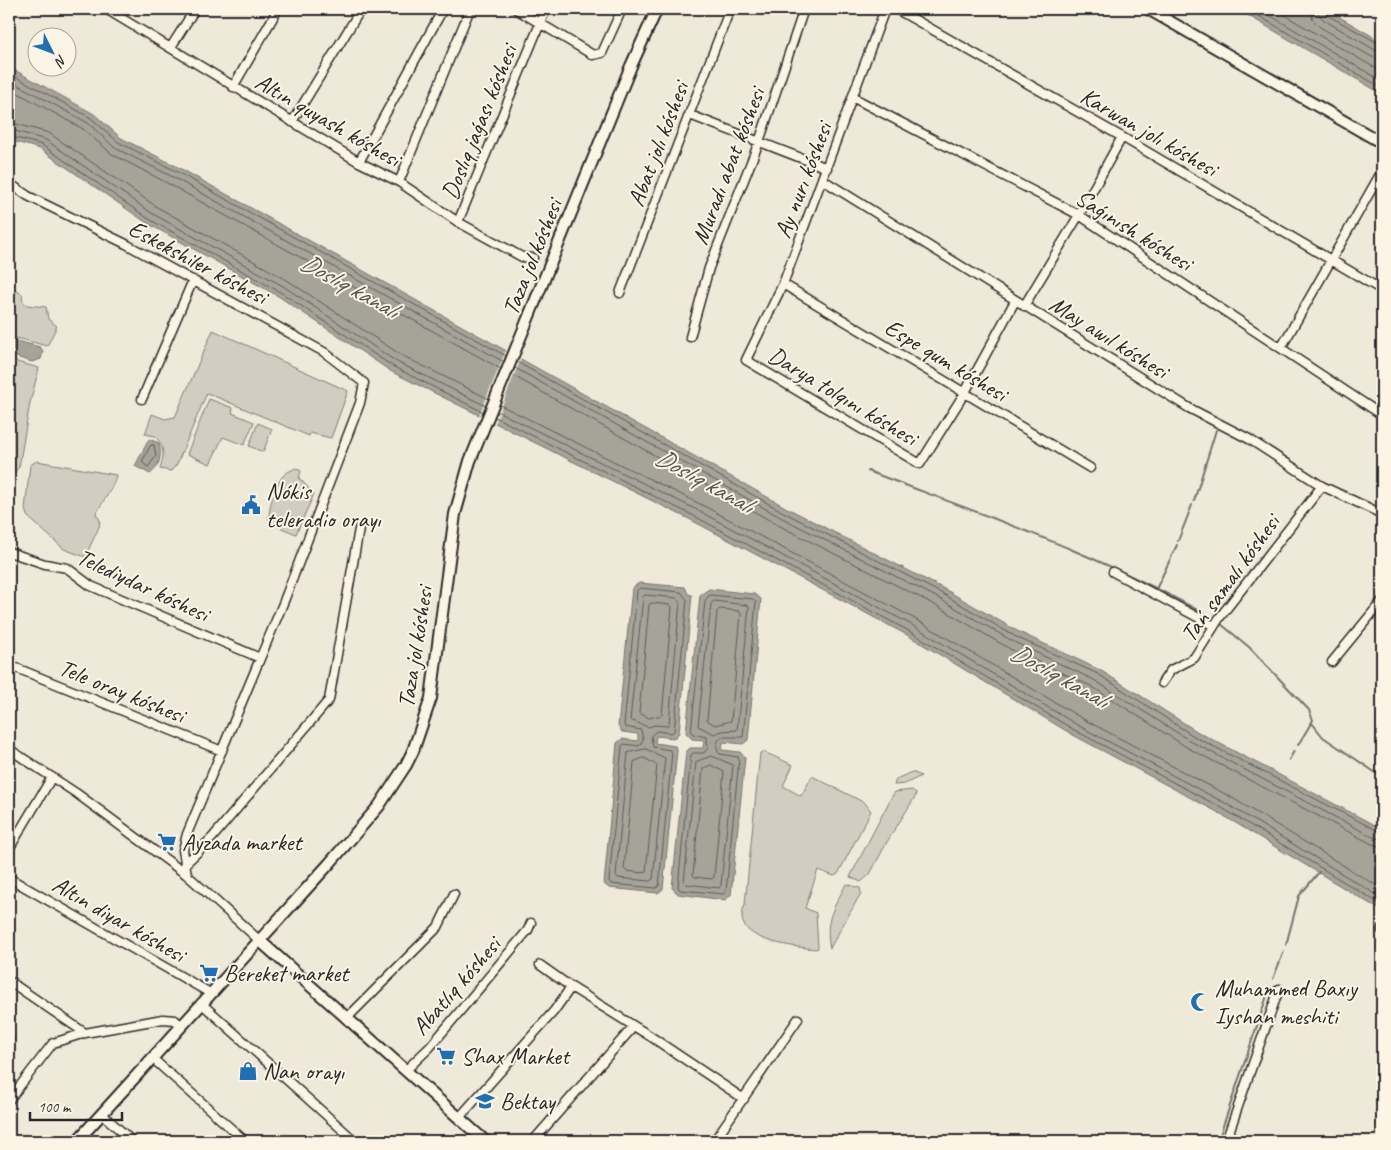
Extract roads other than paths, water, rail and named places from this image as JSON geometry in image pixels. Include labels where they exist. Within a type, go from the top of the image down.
[{"type":"main road","name":"Taza jol kóshesi","points":[[77,1141],[379,806],[413,751],[431,698],[455,514],[470,461],[631,66],[657,9]]},
{"type":"main road","points":[[1148,9],[1382,143]]},
{"type":"main road","points":[[259,940],[485,1141]]},
{"type":"street","points":[[171,47],[195,9]]},
{"type":"street","points":[[233,87],[278,9]]},
{"type":"street","points":[[292,122],[361,9]]},
{"type":"street","points":[[359,162],[442,9]]},
{"type":"street","points":[[399,182],[470,9]]},
{"type":"street","points":[[516,9],[593,55],[602,53],[608,44],[622,9]]},
{"type":"street","name":"Doslıq jaǵası kóshesi","points":[[458,222],[546,9]]},
{"type":"street","name":"Abat jolı kóshesi","points":[[620,292],[730,9]]},
{"type":"street","name":"Muradı abat kóshesi","points":[[690,337],[709,268],[759,142],[804,9]]},
{"type":"street","name":"Ay nurı kóshesi","points":[[746,360],[783,284],[886,9]]},
{"type":"street","name":"Karwan jolı kóshesi","points":[[896,9],[1122,137],[1382,290]]},
{"type":"street","name":"Altın quyash kóshesi","points":[[109,10],[359,162],[399,182],[458,222],[522,257],[533,258]]},
{"type":"street","name":"Saǵınısh kóshesi","points":[[854,98],[1079,215],[1382,415]]},
{"type":"street","points":[[690,115],[827,168]]},
{"type":"street","points":[[1024,306],[1079,215],[1122,137]]},
{"type":"street","points":[[1281,348],[1382,171]]},
{"type":"street","name":"May awıl kóshesi","points":[[823,180],[1189,408],[1249,439],[1322,486],[1382,514]]},
{"type":"street","name":"Eskekshiler kóshesi","points":[[9,183],[28,196],[126,244],[324,352],[364,383],[360,403],[260,658]]},
{"type":"street","points":[[142,399],[193,280]]},
{"type":"street","name":"Espe qum kóshesi","points":[[783,284],[1090,468]]},
{"type":"street","points":[[964,394],[1015,301]]},
{"type":"street","name":"Darya tolqını kóshesi","points":[[746,360],[920,464],[964,394]]},
{"type":"street","name":"Tań samalı kóshesi","points":[[1162,683],[1171,670],[1194,658],[1214,626],[1322,486]]},
{"type":"street","points":[[184,865],[212,838],[329,700],[359,529]]},
{"type":"street","name":"Telediydar kóshesi","points":[[9,552],[45,564],[67,568],[91,586],[260,658]]},
{"type":"street","points":[[1113,572],[1214,626]]},
{"type":"street","points":[[1332,662],[1382,601]]},
{"type":"street","points":[[187,875],[183,850],[187,834],[260,658]]},
{"type":"street","name":"Tele oray kóshesi","points":[[9,665],[222,751]]},
{"type":"street","points":[[9,749],[52,777],[187,875],[259,940]]},
{"type":"street","points":[[9,849],[52,777]]},
{"type":"street","name":"Altın diyar kóshesi","points":[[9,878],[210,993]]},
{"type":"street","points":[[346,1019],[438,926],[454,894]]},
{"type":"street","name":"Abatlıq kóshesi","points":[[405,1071],[430,1047],[528,930],[531,923]]},
{"type":"street","points":[[540,965],[570,987],[634,1026],[744,1098]]},
{"type":"street","points":[[9,981],[85,1033]]},
{"type":"street","points":[[459,1118],[554,1011],[570,987]]},
{"type":"street","points":[[1226,1141],[1279,989]]},
{"type":"street","points":[[201,1004],[355,1141]]},
{"type":"street","points":[[9,1100],[53,1043],[85,1033],[168,1019],[175,1020],[182,1026]]},
{"type":"street","points":[[714,1141],[798,1019]]},
{"type":"street","points":[[533,1141],[634,1026]]},
{"type":"street","points":[[152,1058],[245,1141]]},
{"type":"street","points":[[102,1114],[132,1141]]},
{"type":"water","points":[[1237,9],[1326,9],[1382,42],[1382,94]]},
{"type":"water","name":"Doslıq kanalı","points":[[9,67],[94,114],[121,138],[176,166],[787,508],[946,590],[1019,632],[1100,670],[1198,732],[1382,829],[1382,911],[1219,813],[1073,735],[907,635],[691,520],[392,372],[278,296],[147,223],[40,149],[9,140]]},
{"type":"water","points":[[13,340],[40,347],[43,351],[41,359],[32,362],[16,357],[13,347],[10,346]]},
{"type":"water","points":[[149,439],[159,443],[160,452],[158,464],[150,474],[135,466]]},
{"type":"water","points":[[639,583],[685,587],[688,594],[692,595],[679,733],[674,738],[656,736],[655,743],[675,746],[677,751],[663,889],[658,893],[609,888],[604,884],[617,743],[622,739],[638,741],[638,734],[622,732],[618,726],[632,588]]},
{"type":"water","points":[[709,589],[754,594],[761,599],[748,740],[743,744],[723,742],[722,750],[740,752],[745,758],[731,895],[725,900],[678,894],[672,888],[686,752],[690,748],[703,748],[704,740],[692,739],[686,733],[700,595]]},
{"type":"waterway","points":[[1194,501],[1216,430]]},
{"type":"waterway","points":[[868,471],[1044,538],[1131,576],[1215,620]]},
{"type":"waterway","points":[[1178,541],[1192,505]]},
{"type":"waterway","points":[[1157,587],[1177,545]]},
{"type":"waterway","points":[[1221,624],[1249,647],[1309,710],[1313,720],[1298,745]]},
{"type":"waterway","points":[[1312,723],[1323,737],[1382,777]]},
{"type":"waterway","points":[[1289,760],[1294,751]]},
{"type":"waterway","points":[[1286,945],[1299,896],[1319,872]]},
{"type":"waterway","points":[[1273,979],[1284,951]]},
{"type":"waterway","points":[[1380,960],[1382,967]]},
{"type":"waterway","points":[[1218,1141],[1270,987]]},
{"type":"place","name":"Nókis teleradio orayı","points":[[251,505]]},
{"type":"place","name":"Ayzada market","points":[[167,842]]},
{"type":"place","name":"Bereket market","points":[[209,973]]},
{"type":"place","name":"Muhammed Baxıy Iyshan meshiti","points":[[1200,1002]]},
{"type":"place","name":"Shax Market","points":[[446,1056]]},
{"type":"place","name":"Nan orayı","points":[[248,1071]]},
{"type":"place","name":"Bektay","points":[[485,1101]]}]
